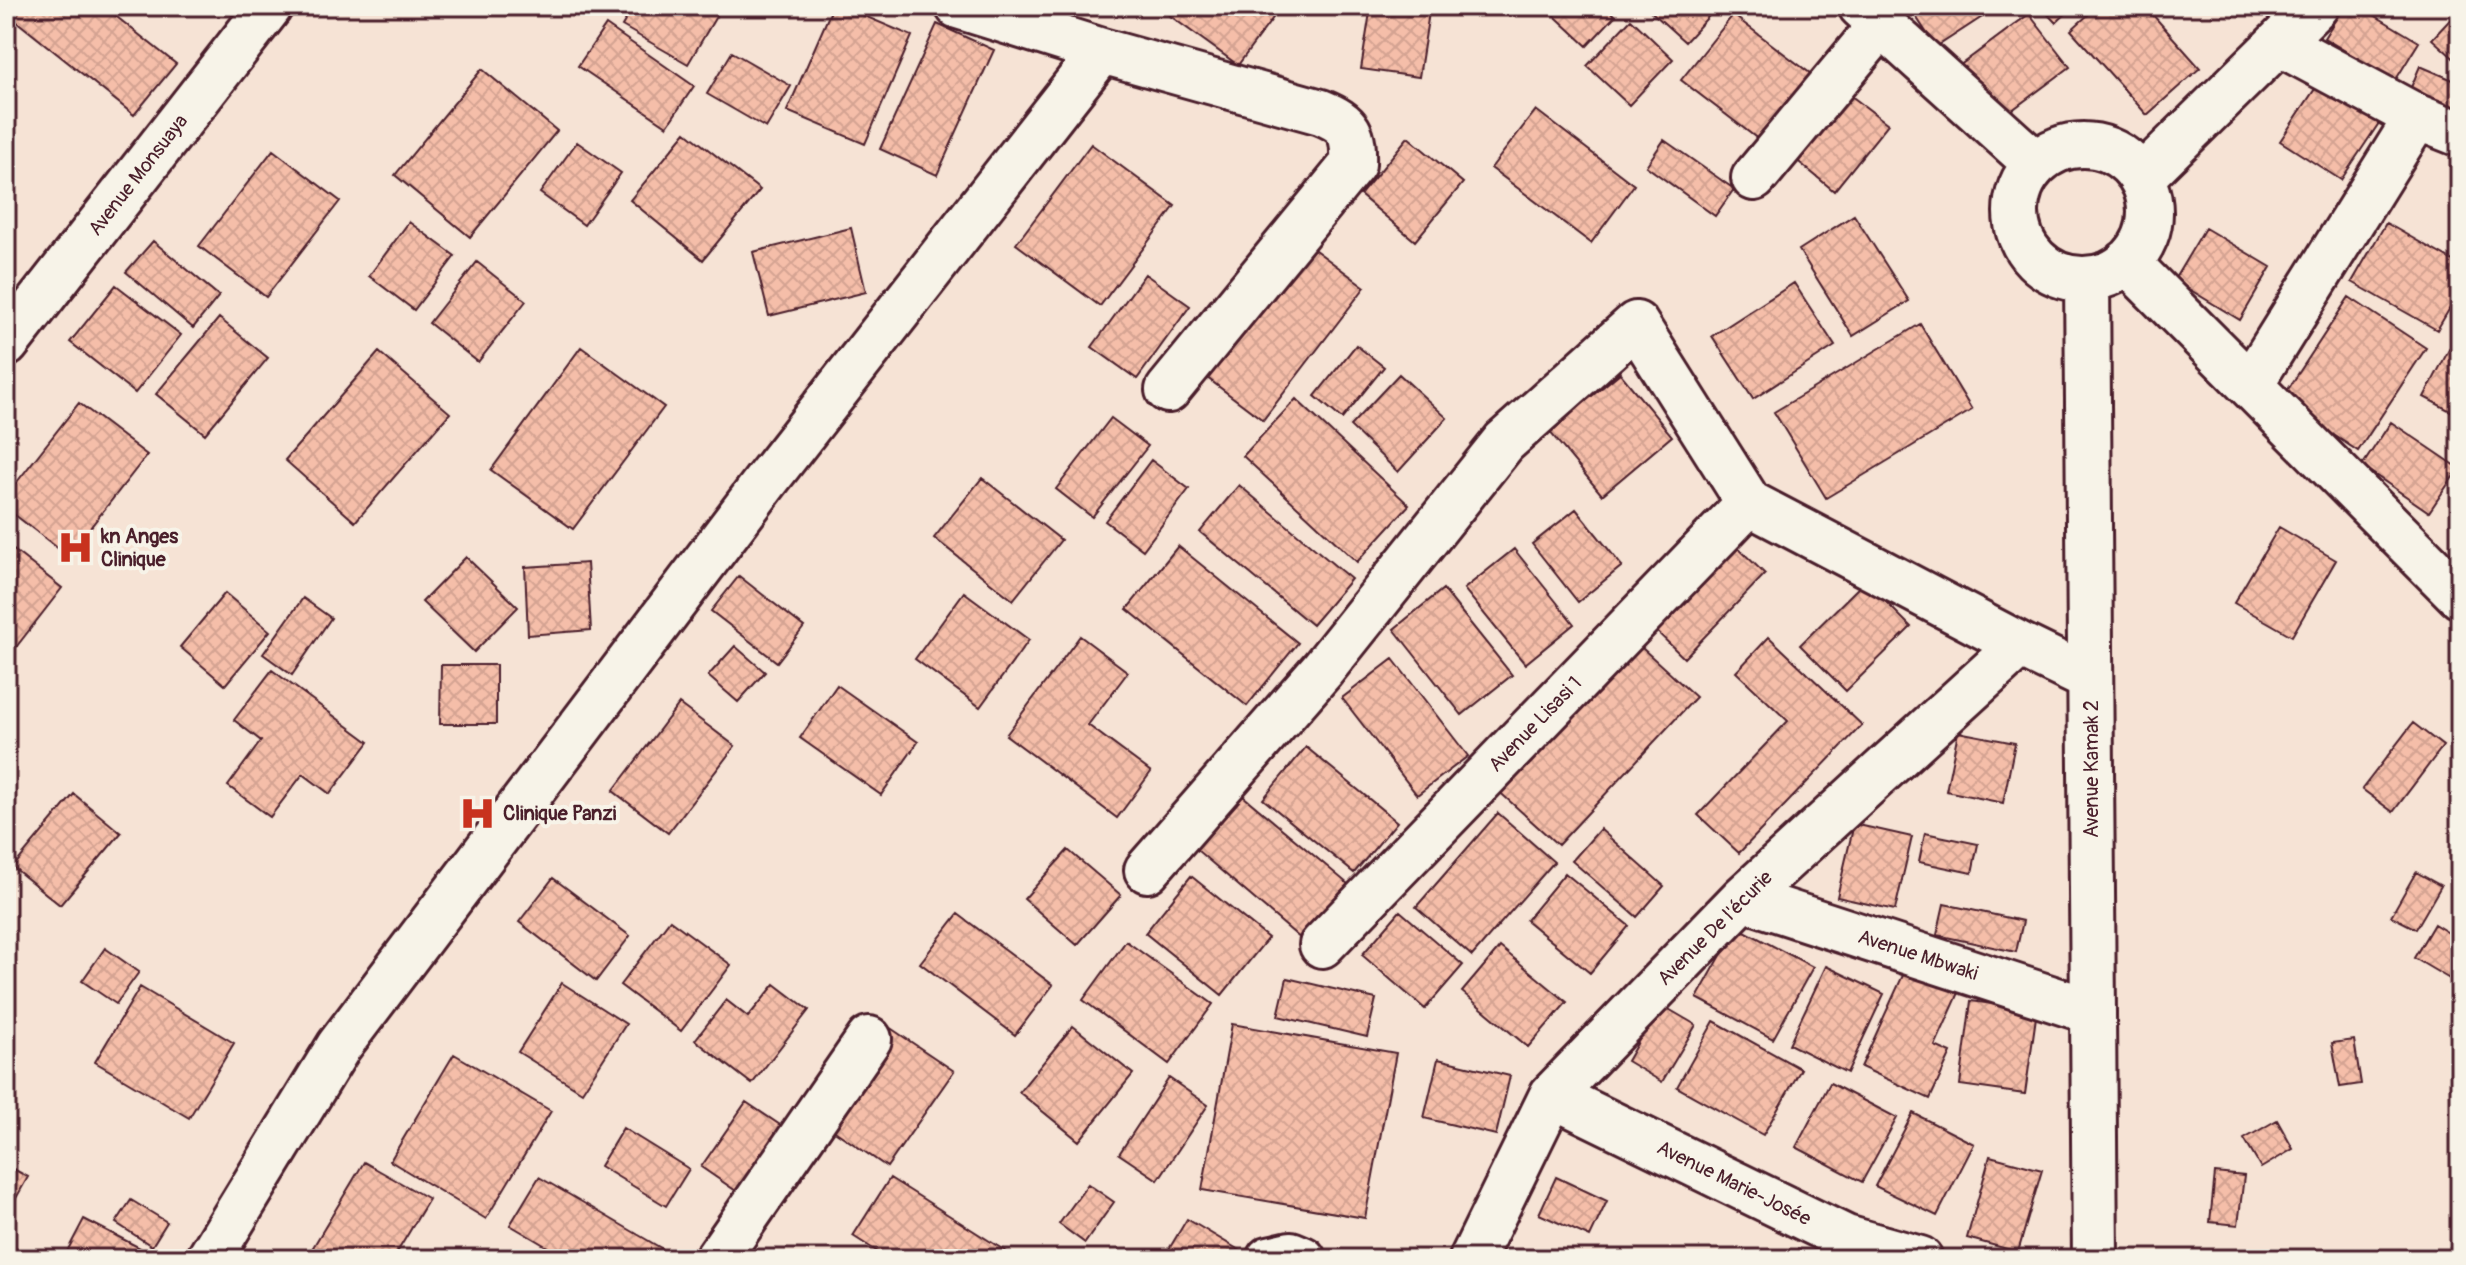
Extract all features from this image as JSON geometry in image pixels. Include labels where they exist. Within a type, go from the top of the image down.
[{"type":"street","name":"Avenue Monsuaya","points":[[6,344],[270,6]]},
{"type":"street","points":[[958,6],[1102,51],[1321,112],[1343,121],[1354,141],[1353,164],[1168,390]]},
{"type":"street","points":[[2141,178],[2316,6]]},
{"type":"street","points":[[1754,178],[1871,16],[2036,164]]},
{"type":"street","points":[[2279,43],[2417,117],[2460,134]]},
{"type":"street","points":[[209,1259],[339,1046],[766,481],[1102,51]]},
{"type":"street","points":[[2250,385],[2417,117]]},
{"type":"street","points":[[2080,145],[2104,148],[2125,159],[2141,178],[2151,213],[2147,231],[2140,248],[2127,262],[2108,274],[2087,279],[2067,277],[2047,269],[2032,256],[2021,239],[2016,220],[2017,200],[2024,180],[2036,164],[2056,151],[2080,145]]},
{"type":"street","points":[[2127,262],[2250,385],[2456,582]]},
{"type":"street","name":"Avenue Kamak 2","points":[[2087,279],[2095,1259]]},
{"type":"street","points":[[1147,870],[1322,670],[1504,442],[1636,324],[1749,503],[2090,679]]},
{"type":"street","name":"Avenue Lisasi 1","points":[[1322,945],[1749,503]]},
{"type":"street","name":"Avenue De l'écurie","points":[[1472,1259],[1552,1095],[1743,898],[2020,645]]},
{"type":"street","name":"Avenue Mbwaki","points":[[1743,898],[2093,1012]]},
{"type":"street","points":[[717,1259],[869,1039]]},
{"type":"street","name":"Avenue Marie-Josée","points":[[1552,1095],[1846,1238],[1920,1259]]},
{"type":"street","points":[[1269,1259],[1291,1254],[1303,1259]]},
{"type":"building","points":[[6,6],[103,6],[176,64],[134,115],[6,13]]},
{"type":"building","points":[[634,6],[707,6],[718,13],[688,64],[622,26]]},
{"type":"building","points":[[833,6],[841,6],[912,36],[865,144],[787,111]]},
{"type":"building","points":[[1165,6],[1271,6],[1278,11],[1238,65],[1162,10]]},
{"type":"building","points":[[1371,6],[1430,6],[1419,77],[1361,69]]},
{"type":"building","points":[[1544,6],[1604,6],[1615,16],[1587,46]]},
{"type":"building","points":[[1645,6],[1718,6],[1685,42]]},
{"type":"building","points":[[1909,6],[1999,6],[1936,47]]},
{"type":"building","points":[[2040,6],[2074,6],[2056,23]]},
{"type":"building","points":[[2098,6],[2145,6],[2200,68],[2147,115],[2071,30]]},
{"type":"building","points":[[2344,6],[2359,6],[2419,42],[2395,81],[2324,38]]},
{"type":"building","points":[[2460,9],[2460,64],[2432,39]]},
{"type":"building","points":[[2029,14],[2070,67],[2000,119],[1959,66]]},
{"type":"building","points":[[1733,15],[1819,80],[1767,146],[1681,80]]},
{"type":"building","points":[[1631,19],[1673,59],[1629,105],[1587,66]]},
{"type":"building","points":[[937,24],[994,50],[937,175],[880,149]]},
{"type":"building","points":[[606,25],[694,86],[667,126],[578,66]]},
{"type":"building","points":[[732,52],[791,86],[766,128],[707,94]]},
{"type":"building","points":[[2420,66],[2460,83],[2460,114],[2409,92]]},
{"type":"building","points":[[482,69],[557,131],[470,237],[395,175]]},
{"type":"building","points":[[2323,77],[2383,117],[2341,180],[2280,141]]},
{"type":"building","points":[[1846,92],[1888,124],[1834,191],[1793,157]]},
{"type":"building","points":[[1536,110],[1634,185],[1591,243],[1491,168]]},
{"type":"building","points":[[686,132],[760,190],[703,260],[630,200]]},
{"type":"building","points":[[1408,137],[1463,183],[1415,241],[1360,195]]},
{"type":"building","points":[[1664,140],[1734,189],[1715,216],[1646,166]]},
{"type":"building","points":[[577,142],[621,173],[584,225],[540,193]]},
{"type":"building","points":[[1091,144],[1175,206],[1100,306],[1016,244]]},
{"type":"building","points":[[273,150],[340,201],[266,297],[199,246]]},
{"type":"building","points":[[1854,215],[1909,301],[1853,336],[1799,250]]},
{"type":"building","points":[[409,222],[455,256],[414,310],[369,276]]},
{"type":"building","points":[[2386,223],[2460,265],[2460,291],[2437,330],[2352,282]]},
{"type":"building","points":[[851,228],[866,292],[769,316],[753,252]]},
{"type":"building","points":[[2205,228],[2271,267],[2240,320],[2174,280]]},
{"type":"building","points":[[153,241],[219,296],[193,328],[126,272]]},
{"type":"building","points":[[1307,244],[1365,287],[1263,420],[1206,377]]},
{"type":"building","points":[[477,262],[526,301],[478,362],[429,323]]},
{"type":"building","points":[[1145,274],[1190,306],[1137,379],[1092,347]]},
{"type":"building","points":[[1794,283],[1835,346],[1753,399],[1712,336]]},
{"type":"building","points":[[116,285],[181,335],[135,393],[70,342]]},
{"type":"building","points":[[2349,297],[2426,348],[2358,451],[2281,400]]},
{"type":"building","points":[[219,318],[268,358],[205,434],[156,394]]},
{"type":"building","points":[[1920,324],[1972,410],[1826,498],[1774,412]]},
{"type":"building","points":[[2454,340],[2460,343],[2460,416],[2424,397]]},
{"type":"building","points":[[1356,345],[1384,367],[1342,419],[1315,396]]},
{"type":"building","points":[[581,347],[664,407],[573,529],[491,470]]},
{"type":"building","points":[[379,352],[450,413],[355,522],[285,460]]},
{"type":"building","points":[[1620,373],[1672,436],[1602,495],[1549,431]]},
{"type":"building","points":[[1399,374],[1447,418],[1398,472],[1350,426]]},
{"type":"building","points":[[1296,399],[1409,505],[1357,562],[1243,456]]},
{"type":"building","points":[[79,403],[147,455],[68,556],[6,508],[6,496]]},
{"type":"building","points":[[1111,418],[1148,446],[1092,517],[1056,489]]},
{"type":"building","points":[[2391,422],[2459,468],[2429,512],[2362,466]]},
{"type":"building","points":[[1151,460],[1189,489],[1143,550],[1105,521]]},
{"type":"building","points":[[982,478],[1061,540],[1013,600],[934,538]]},
{"type":"building","points":[[1239,485],[1351,579],[1312,625],[1200,532]]},
{"type":"building","points":[[1576,509],[1622,566],[1578,602],[1532,544]]},
{"type":"building","points":[[2279,527],[2336,560],[2292,636],[2234,603]]},
{"type":"building","points":[[1729,539],[1765,574],[1684,658],[1648,623]]},
{"type":"building","points":[[6,544],[62,588],[6,660]]},
{"type":"building","points":[[1178,546],[1298,643],[1247,706],[1127,609]]},
{"type":"building","points":[[1514,549],[1574,624],[1525,664],[1464,589]]},
{"type":"building","points":[[466,557],[518,607],[474,652],[422,602]]},
{"type":"building","points":[[587,563],[591,630],[528,635],[525,567]]},
{"type":"building","points":[[739,576],[804,627],[777,662],[711,611]]},
{"type":"building","points":[[1865,581],[1911,627],[1846,691],[1800,645]]},
{"type":"building","points":[[1443,589],[1512,675],[1462,715],[1394,629]]},
{"type":"building","points":[[964,592],[1029,640],[980,707],[915,659]]},
{"type":"building","points":[[225,593],[270,631],[225,685],[180,647]]},
{"type":"building","points":[[303,598],[331,618],[292,675],[263,654]]},
{"type":"building","points":[[1080,636],[1128,672],[1088,725],[1151,772],[1117,818],[1006,735]]},
{"type":"building","points":[[1769,637],[1862,725],[1739,853],[1698,815],[1788,721],[1736,672]]},
{"type":"building","points":[[1631,638],[1696,697],[1558,845],[1494,787]]},
{"type":"building","points":[[735,646],[765,672],[738,702],[708,676]]},
{"type":"building","points":[[1393,659],[1468,756],[1417,795],[1342,698]]},
{"type":"building","points":[[441,665],[496,665],[496,724],[440,724]]},
{"type":"building","points":[[272,670],[369,742],[330,794],[303,774],[270,817],[228,786],[261,741],[234,720]]},
{"type":"building","points":[[837,685],[918,742],[881,795],[800,738]]},
{"type":"building","points":[[679,704],[735,746],[668,833],[613,791]]},
{"type":"building","points":[[2413,723],[2443,746],[2393,812],[2362,789]]},
{"type":"building","points":[[1958,732],[2015,743],[2003,803],[1946,791]]},
{"type":"building","points":[[1306,747],[1397,822],[1354,873],[1263,799]]},
{"type":"building","points":[[1237,791],[1348,884],[1301,939],[1191,845]]},
{"type":"building","points":[[74,794],[121,833],[60,905],[13,867]]},
{"type":"building","points":[[1498,813],[1554,862],[1472,956],[1416,907]]},
{"type":"building","points":[[1854,824],[1912,837],[1895,910],[1837,897]]},
{"type":"building","points":[[1600,829],[1664,886],[1637,917],[1572,861]]},
{"type":"building","points":[[1925,833],[1978,844],[1972,873],[1919,862]]},
{"type":"building","points":[[1068,850],[1121,895],[1077,945],[1024,899]]},
{"type":"building","points":[[2416,872],[2441,886],[2416,929],[2391,916]]},
{"type":"building","points":[[1565,873],[1629,926],[1590,973],[1526,920]]},
{"type":"building","points":[[1191,876],[1268,938],[1222,995],[1145,933]]},
{"type":"building","points":[[553,878],[630,936],[596,981],[519,922]]},
{"type":"building","points":[[1944,904],[2023,921],[2016,952],[1937,935]]},
{"type":"building","points":[[1400,911],[1463,965],[1425,1009],[1362,955]]},
{"type":"building","points":[[958,914],[1053,985],[1015,1035],[920,963]]},
{"type":"building","points":[[670,920],[731,965],[681,1031],[620,985]]},
{"type":"building","points":[[2434,924],[2460,940],[2460,970],[2453,981],[2414,958]]},
{"type":"building","points":[[1737,927],[1813,967],[1773,1039],[1697,998]]},
{"type":"building","points":[[1126,941],[1213,1004],[1169,1064],[1083,1000]]},
{"type":"building","points":[[1500,947],[1567,1002],[1528,1047],[1462,992]]},
{"type":"building","points":[[105,948],[139,972],[116,1004],[82,981]]},
{"type":"building","points":[[1909,962],[1962,986],[1935,1046],[1951,1053],[1930,1099],[1861,1067]]},
{"type":"building","points":[[1826,966],[1884,994],[1847,1073],[1789,1044]]},
{"type":"building","points":[[1287,978],[1376,999],[1367,1037],[1278,1016]]},
{"type":"building","points":[[562,983],[626,1024],[582,1092],[518,1052]]},
{"type":"building","points":[[775,984],[809,1010],[752,1084],[695,1040],[726,1000],[748,1017]]},
{"type":"building","points":[[140,987],[234,1043],[189,1118],[95,1062]]},
{"type":"building","points":[[2460,997],[2460,1023],[2450,1019]]},
{"type":"building","points":[[1971,1001],[2037,1010],[2025,1094],[1960,1085]]},
{"type":"building","points":[[1660,1004],[1696,1025],[1662,1082],[1627,1061]]},
{"type":"building","points":[[1714,1021],[1801,1069],[1763,1135],[1677,1087]]},
{"type":"building","points":[[1232,1024],[1396,1053],[1365,1218],[1202,1190]]},
{"type":"building","points":[[1073,1026],[1133,1074],[1079,1141],[1019,1092]]},
{"type":"building","points":[[889,1027],[954,1071],[887,1167],[823,1123]]},
{"type":"building","points":[[2354,1040],[2361,1084],[2340,1087],[2332,1043]]},
{"type":"building","points":[[454,1054],[551,1111],[486,1219],[390,1161]]},
{"type":"building","points":[[1438,1059],[1510,1076],[1496,1135],[1424,1118]]},
{"type":"building","points":[[1169,1078],[1208,1105],[1158,1180],[1119,1154]]},
{"type":"building","points":[[1830,1083],[1897,1118],[1862,1182],[1796,1147]]},
{"type":"building","points":[[746,1102],[789,1131],[745,1197],[701,1167]]},
{"type":"building","points":[[1913,1113],[1974,1144],[1937,1216],[1875,1186]]},
{"type":"building","points":[[2277,1120],[2293,1149],[2261,1168],[2244,1139]]},
{"type":"building","points":[[623,1128],[689,1169],[666,1206],[600,1166]]},
{"type":"building","points":[[1990,1156],[2042,1170],[2018,1252],[1967,1238]]},
{"type":"building","points":[[364,1162],[429,1199],[393,1259],[306,1259]]},
{"type":"building","points":[[6,1165],[28,1177],[6,1216]]},
{"type":"building","points":[[2215,1173],[2244,1176],[2238,1225],[2210,1222]]},
{"type":"building","points":[[539,1177],[661,1248],[655,1259],[568,1259],[510,1225]]},
{"type":"building","points":[[1556,1177],[1607,1201],[1590,1237],[1539,1214]]},
{"type":"building","points":[[890,1178],[1018,1259],[889,1259],[853,1236]]},
{"type":"building","points":[[1088,1184],[1114,1202],[1085,1243],[1059,1224]]},
{"type":"building","points":[[131,1200],[167,1222],[152,1246],[116,1223]]},
{"type":"building","points":[[84,1219],[140,1248],[134,1259],[63,1259]]},
{"type":"building","points":[[1187,1219],[1249,1256],[1248,1259],[1163,1259]]},
{"type":"place","name":"kn Anges Clinique","points":[[75,547]]},
{"type":"place","name":"Clinique Panzi","points":[[477,813]]}]
